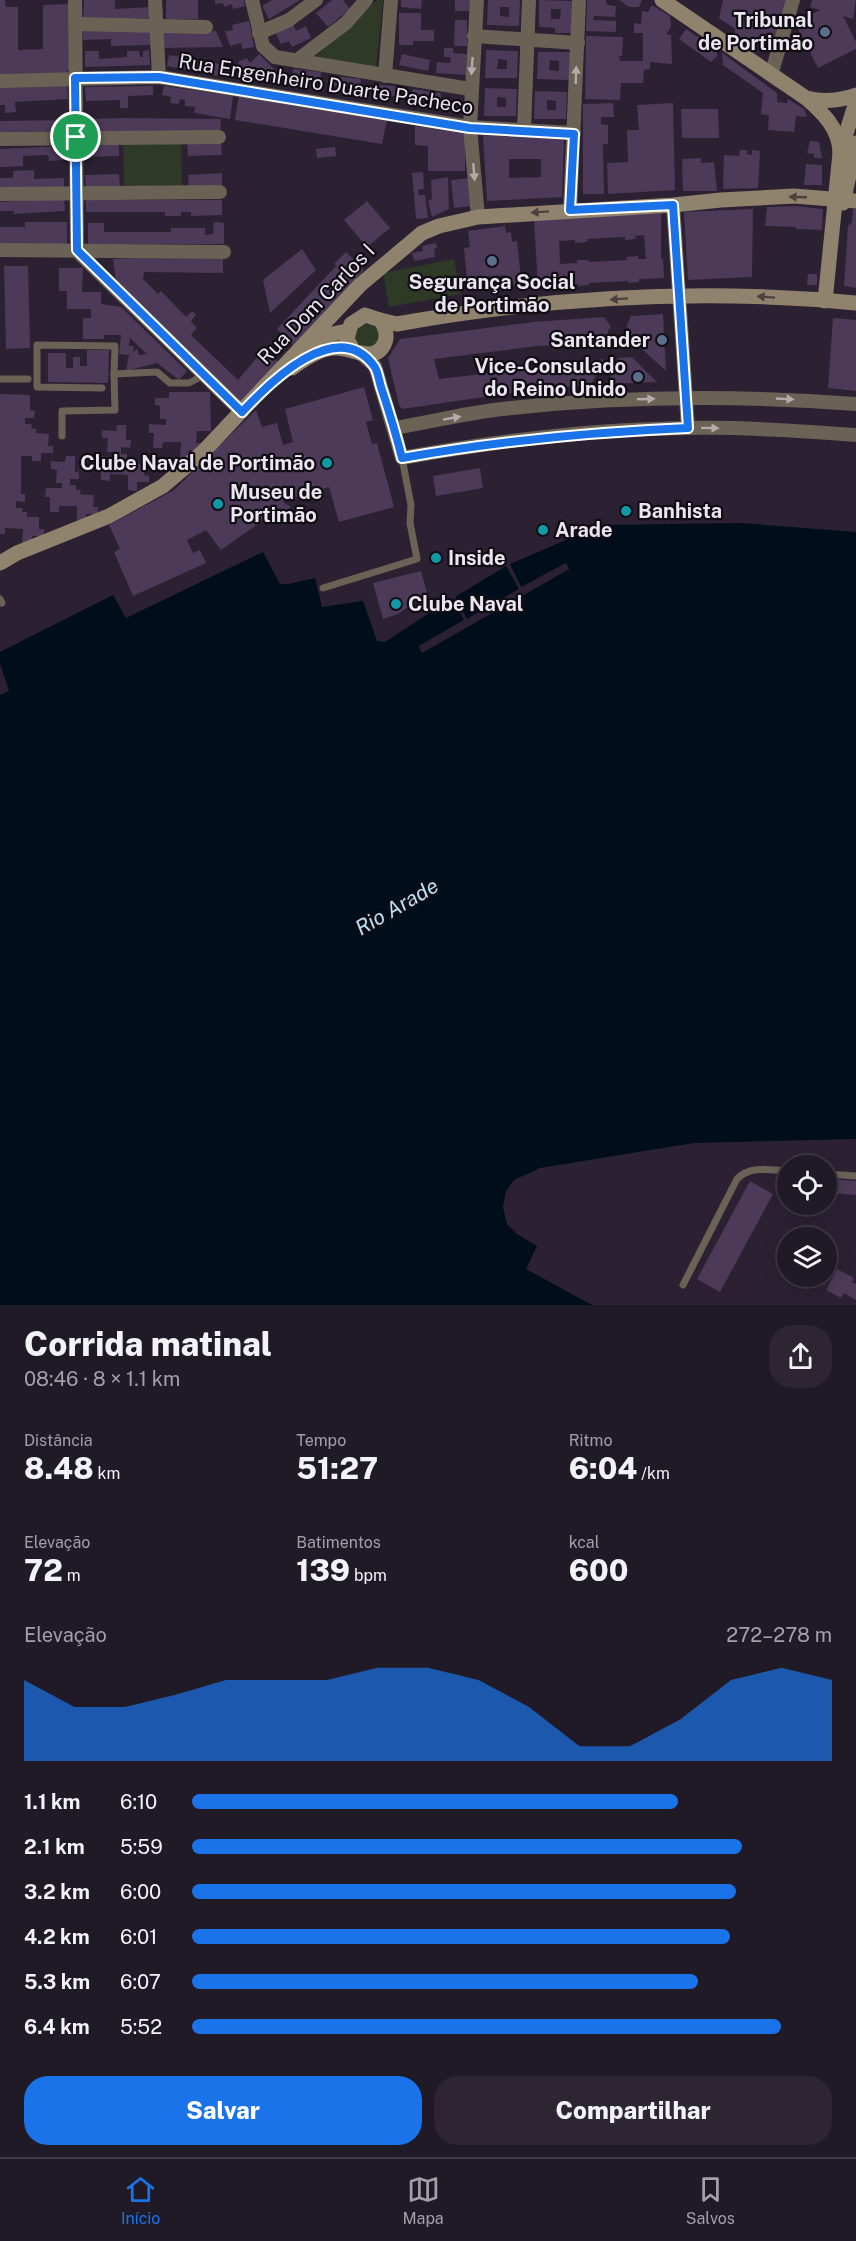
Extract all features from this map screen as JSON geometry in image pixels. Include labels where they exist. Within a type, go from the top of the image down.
[{"type":"street","points":[[75,0],[77,250],[242,412]]},
{"type":"street","points":[[155,0],[159,77]]},
{"type":"street","points":[[252,0],[263,46],[270,54],[296,61],[470,89]]},
{"type":"street","points":[[259,33],[289,20],[316,0]]},
{"type":"street","points":[[296,61],[346,23],[366,0]]},
{"type":"street","points":[[385,76],[391,0]]},
{"type":"street","points":[[477,0],[470,89],[470,128],[478,216]]},
{"type":"street","points":[[525,130],[529,0]]},
{"type":"street","points":[[570,210],[579,0]]},
{"type":"street","points":[[662,0],[806,98],[830,123],[837,135],[848,198]]},
{"type":"street","points":[[771,75],[793,0]]},
{"type":"street","points":[[75,24],[206,27]]},
{"type":"street","points":[[474,36],[578,42]]},
{"type":"street","name":"Rua Engenheiro Duarte Pacheco","points":[[0,81],[159,77],[470,128],[574,134]]},
{"type":"street","points":[[806,98],[823,101],[839,100],[856,94]]},
{"type":"street","points":[[840,153],[856,102]]},
{"type":"street","points":[[0,139],[219,137]]},
{"type":"street","points":[[828,301],[856,143]]},
{"type":"street","points":[[0,194],[220,192]]},
{"type":"street","name":"Rua Dom Carlos I","points":[[0,563],[17,553],[108,516],[163,486],[204,452],[360,285],[422,233],[457,220],[478,216],[794,196],[848,198]]},
{"type":"street","points":[[673,205],[684,397],[688,428]]},
{"type":"street","points":[[0,250],[224,252]]},
{"type":"street","points":[[360,285],[352,308],[349,343],[375,366],[402,458],[472,445],[554,435],[688,428],[753,428],[856,435]]},
{"type":"street","points":[[292,359],[322,336],[350,326],[364,315],[397,324],[512,307],[678,295],[752,296],[856,303]]},
{"type":"street","points":[[267,385],[302,360],[319,352],[333,348],[373,354],[383,347],[386,335],[380,320]]},
{"type":"street","points":[[395,428],[500,410],[581,402],[684,397],[784,399],[856,404]]},
{"type":"lane","points":[[63,436],[62,411],[115,410],[115,346],[37,345],[36,387],[102,388]]},
{"type":"lane","points":[[114,374],[157,372],[170,383],[189,383],[204,375]]},
{"type":"lane","points":[[0,379],[28,379]]},
{"type":"lane","points":[[323,588],[417,559],[410,523],[411,505],[402,458]]},
{"type":"lane","points":[[683,1285],[737,1179],[742,1173],[752,1169],[777,1171]]},
{"type":"lane","points":[[837,1175],[856,1176]]},
{"type":"green space","points":[[377,0],[383,0],[376,67],[313,59]]},
{"type":"green space","points":[[181,141],[182,187],[124,189],[123,143]]},
{"type":"green space","points":[[454,259],[461,294],[389,307],[383,273]]},
{"type":"green space","points":[[367,324],[375,328],[379,336],[375,344],[367,348],[359,344],[355,336],[359,328]]},
{"type":"water","name":"Rio Arade","points":[[741,523],[856,532],[856,1139],[694,1143],[540,1168],[514,1180],[506,1191],[503,1207],[507,1224],[517,1234],[537,1246],[526,1269],[592,1305],[0,1305],[0,695],[9,691],[0,663],[0,652],[113,595],[126,618],[263,552],[280,584],[315,578],[322,607],[363,601],[377,641],[385,642],[452,598],[464,620],[419,646],[423,652],[569,569],[566,563],[521,587],[510,564],[601,525]]},
{"type":"water","points":[[506,566],[519,589],[467,619],[455,597]]},
{"type":"pier","points":[[508,562],[522,588],[566,563],[569,569],[422,653],[419,646],[464,620],[451,595],[454,594],[467,619],[519,589],[505,563]]},
{"type":"building","points":[[0,0],[5,0],[6,7],[18,7],[18,50],[43,49],[43,5],[68,4],[69,69],[65,73],[0,74]]},
{"type":"building","points":[[84,0],[115,0],[115,9],[149,7],[149,18],[83,20]]},
{"type":"building","points":[[166,0],[198,0],[198,19],[166,19]]},
{"type":"building","points":[[215,0],[244,0],[245,6],[233,9],[232,4],[224,7],[223,3],[215,4]]},
{"type":"building","points":[[272,0],[300,0],[269,19],[262,6]]},
{"type":"building","points":[[332,0],[343,0],[350,9],[328,27],[316,13]]},
{"type":"building","points":[[401,0],[422,0],[421,9],[401,7]]},
{"type":"building","points":[[455,0],[470,0],[470,11],[455,11]]},
{"type":"building","points":[[488,0],[520,0],[519,26],[487,25]],"holes":[[[500,7],[509,7],[509,17],[500,16]]]},
{"type":"building","points":[[539,0],[572,1],[571,33],[555,33],[555,28],[539,27]],"holes":[[[551,9],[561,9],[560,19],[551,19]]]},
{"type":"building","points":[[587,0],[606,0],[607,5],[616,6],[615,17],[594,16],[593,20],[616,21],[616,32],[586,31]]},
{"type":"building","points":[[619,0],[642,0],[639,7],[629,7]]},
{"type":"building","points":[[723,0],[787,0],[773,44],[748,42],[735,34],[735,29],[719,18]]},
{"type":"building","name":"Tribunal de Portimão","points":[[812,0],[856,0],[853,19],[843,16],[856,42],[856,49],[818,68],[795,23],[820,10],[810,7]]},
{"type":"building","points":[[652,5],[670,16],[671,27],[666,34],[671,35],[672,64],[650,62],[650,69],[644,70],[643,83],[621,83],[620,100],[585,99],[586,36],[623,37],[620,61],[643,61],[643,33],[634,33],[634,23],[641,24],[642,11],[648,12]]},
{"type":"building","points":[[399,13],[421,13],[421,30],[434,30],[434,41],[413,41],[413,45],[399,45]]},
{"type":"building","points":[[455,20],[467,20],[467,46],[454,46]]},
{"type":"building","points":[[249,21],[254,47],[242,49],[241,43],[230,46],[225,31],[233,30],[232,25]]},
{"type":"building","points":[[293,24],[296,31],[306,26],[311,38],[292,47],[289,41],[281,44],[275,32]]},
{"type":"building","points":[[686,29],[717,50],[717,56],[711,62],[679,39]]},
{"type":"building","points":[[151,30],[151,45],[111,46],[111,39],[83,40],[83,31]]},
{"type":"building","points":[[216,31],[223,47],[164,48],[164,32]]},
{"type":"building","points":[[444,48],[453,48],[453,53],[467,54],[466,75],[436,73],[437,62],[450,63],[451,57],[444,57]]},
{"type":"building","points":[[149,50],[150,65],[85,67],[85,51],[99,51],[99,59],[127,57],[127,51],[139,51],[140,57],[143,57],[143,51]]},
{"type":"building","points":[[486,50],[518,51],[517,78],[485,78]],"holes":[[[498,59],[507,60],[507,69],[497,69]]]},
{"type":"building","points":[[538,52],[570,52],[569,80],[537,79]],"holes":[[[550,60],[559,61],[559,71],[549,70]]]},
{"type":"building","points":[[722,53],[777,93],[777,102],[787,103],[788,99],[804,109],[807,117],[796,116],[794,132],[768,130],[769,115],[761,114],[763,93],[723,65]]},
{"type":"building","points":[[259,54],[278,73],[269,82],[264,76],[261,81],[245,67],[241,69],[238,62],[247,58],[250,63]]},
{"type":"building","points":[[402,54],[430,60],[428,71],[399,65]]},
{"type":"building","points":[[169,55],[236,67],[235,79],[167,66]]},
{"type":"building","points":[[293,69],[321,72],[320,82],[292,79]]},
{"type":"building","points":[[333,76],[361,79],[360,89],[332,86]]},
{"type":"building","points":[[67,84],[68,99],[15,102],[16,112],[5,113],[5,105],[0,105],[0,87]]},
{"type":"building","points":[[374,84],[402,87],[401,97],[373,94]]},
{"type":"building","points":[[153,86],[153,95],[128,96],[128,108],[120,108],[120,100],[86,101],[85,87]]},
{"type":"building","points":[[164,86],[233,96],[230,119],[194,113],[195,107],[185,106],[185,100],[180,99],[179,104],[170,103],[171,97],[162,95]]},
{"type":"building","points":[[485,88],[517,89],[516,116],[484,116]],"holes":[[[497,97],[506,98],[506,107],[497,107]]]},
{"type":"building","points":[[413,89],[441,93],[440,103],[411,99]]},
{"type":"building","points":[[535,91],[567,92],[566,119],[534,119]],"holes":[[[547,100],[556,101],[556,110],[547,110]]]},
{"type":"building","points":[[239,93],[387,120],[382,144],[235,120]]},
{"type":"building","points":[[613,103],[614,117],[601,117],[601,124],[608,125],[608,144],[603,144],[604,194],[583,194],[583,104]]},
{"type":"building","points":[[673,103],[675,190],[608,194],[607,163],[628,162],[627,130],[639,130],[637,105]]},
{"type":"building","points":[[681,109],[718,109],[719,138],[682,138]]},
{"type":"building","points":[[87,119],[221,119],[220,133],[88,133]]},
{"type":"building","points":[[65,120],[65,131],[0,132],[0,121]]},
{"type":"building","points":[[415,126],[465,130],[465,171],[428,171],[428,146],[415,145]]},
{"type":"building","points":[[483,135],[564,139],[562,197],[487,201]],"holes":[[[509,159],[541,159],[541,177],[509,178]]]},
{"type":"building","points":[[221,141],[222,155],[188,156],[187,142]]},
{"type":"building","points":[[810,141],[819,142],[822,158],[814,158],[814,154],[807,153]]},
{"type":"building","points":[[119,142],[119,156],[86,157],[85,144]]},
{"type":"building","points":[[65,146],[66,160],[49,161],[48,155],[23,156],[23,166],[0,167],[0,149]]},
{"type":"building","points":[[335,147],[336,156],[317,158],[316,149]]},
{"type":"building","points":[[740,150],[747,150],[747,154],[752,155],[752,150],[760,151],[758,188],[723,189],[724,155],[739,156]]},
{"type":"building","points":[[701,158],[701,163],[714,162],[717,191],[683,191],[682,159]]},
{"type":"building","points":[[806,164],[822,165],[822,185],[804,185]]},
{"type":"building","points":[[34,170],[34,179],[64,178],[64,187],[0,189],[0,178],[13,178],[13,171]]},
{"type":"building","points":[[423,172],[424,189],[418,190],[419,195],[425,195],[428,218],[416,219],[412,173]]},
{"type":"building","points":[[222,173],[222,187],[189,188],[188,175]]},
{"type":"building","points":[[119,174],[120,188],[86,189],[85,175]]},
{"type":"building","points":[[448,177],[449,209],[432,217],[428,201],[432,199],[431,180]]},
{"type":"building","points":[[471,178],[473,206],[454,208],[451,180]]},
{"type":"building","points":[[64,198],[65,211],[14,214],[14,211],[0,211],[0,202]]},
{"type":"building","points":[[86,200],[222,200],[222,215],[191,216],[191,212],[181,212],[181,216],[165,216],[165,212],[86,212]]},
{"type":"building","points":[[367,201],[390,228],[367,247],[344,220]]},
{"type":"building","points":[[796,206],[823,209],[822,230],[765,226],[767,207]]},
{"type":"building","points":[[753,209],[752,277],[688,280],[684,212]]},
{"type":"building","points":[[853,209],[856,209],[856,288],[844,286],[848,226],[852,222]]},
{"type":"building","points":[[661,213],[661,258],[663,259],[664,278],[639,279],[639,282],[628,283],[628,281],[589,283],[589,285],[578,286],[578,284],[549,285],[549,288],[538,288],[534,219]],"holes":[[[644,235],[646,259],[638,259],[638,256],[626,257],[627,260],[589,262],[589,260],[577,260],[577,263],[560,264],[559,241],[575,240],[575,243],[587,242],[587,239],[625,237],[625,240],[636,239],[635,236]]]},
{"type":"building","points":[[25,222],[67,222],[67,245],[0,245],[0,227],[25,227]]},
{"type":"building","points":[[214,222],[224,223],[224,244],[88,244],[88,223],[104,223],[104,232],[171,232],[171,228],[205,228],[205,235],[213,234]]},
{"type":"building","name":"Segurança Social de Portimão","points":[[505,226],[506,233],[511,232],[512,242],[517,241],[521,278],[516,278],[517,285],[507,286],[506,275],[483,277],[483,287],[468,288],[464,248],[470,247],[468,231]]},
{"type":"building","points":[[436,243],[435,257],[414,261],[412,253],[423,251],[422,246]]},
{"type":"building","points":[[302,249],[316,270],[270,313],[263,280]]},
{"type":"building","points":[[346,252],[364,270],[328,308],[331,311],[296,348],[277,329],[336,266],[334,264]]},
{"type":"building","points":[[113,259],[223,259],[223,273],[144,272],[143,279],[158,294],[161,291],[186,317],[192,311],[196,315],[191,321],[197,328],[191,335],[238,380],[264,349],[280,363],[240,403],[116,281]]},
{"type":"building","points":[[4,266],[28,266],[30,348],[6,349]]},
{"type":"building","points":[[59,268],[83,268],[82,292],[101,292],[101,304],[121,307],[187,371],[179,380],[157,363],[126,371],[129,355],[119,354],[121,335],[104,335],[104,339],[83,339],[83,318],[91,318],[91,309],[67,309],[67,291],[59,291]],"holes":[[[130,338],[147,354],[139,355],[137,349],[133,352],[134,346],[129,346]]]},
{"type":"building","points":[[808,274],[817,274],[817,285],[807,285]]},
{"type":"building","points":[[663,314],[666,371],[632,340],[630,329],[626,327],[631,316]]},
{"type":"building","points":[[604,317],[611,327],[608,330],[608,343],[537,346],[434,359],[439,379],[604,359],[591,385],[540,389],[402,409],[399,405],[388,358],[400,339],[533,322]]},
{"type":"building","points":[[833,318],[856,320],[856,391],[828,388]]},
{"type":"building","points":[[87,350],[109,350],[108,383],[48,382],[48,353],[66,353],[66,368],[73,368],[73,357],[80,357],[80,366],[87,366]]},
{"type":"building","points":[[632,357],[657,382],[608,384],[618,358]]},
{"type":"building","points":[[364,387],[373,420],[366,422],[372,444],[377,443],[394,507],[339,522],[329,487],[282,501],[291,507],[280,516],[276,511],[221,550],[206,530],[187,540],[193,553],[200,550],[206,563],[133,596],[114,552],[120,549],[109,525],[174,490],[256,410],[262,427],[277,423],[283,445],[293,442],[285,409]]},
{"type":"building","points":[[169,392],[210,392],[211,431],[197,431],[196,443],[201,443],[201,450],[189,450],[190,458],[180,458],[181,442],[163,442],[162,448],[153,448],[154,433],[149,433],[149,424],[166,425],[166,419],[160,419],[160,406],[155,405],[155,398],[169,398]]},
{"type":"building","points":[[0,394],[30,395],[30,410],[35,411],[34,418],[25,418],[25,424],[32,424],[31,428],[36,429],[36,433],[49,434],[48,446],[53,446],[53,453],[41,453],[41,461],[32,461],[32,456],[21,456],[21,494],[25,494],[25,502],[16,501],[16,508],[23,508],[22,512],[27,512],[27,517],[39,517],[39,529],[44,529],[44,536],[32,536],[32,545],[22,544],[23,529],[5,528],[5,534],[0,534]]},
{"type":"building","points":[[117,425],[126,425],[126,440],[131,440],[130,448],[121,447],[121,454],[127,454],[127,458],[132,458],[132,463],[145,464],[144,475],[149,476],[149,482],[137,482],[137,491],[128,490],[128,475],[110,474],[110,481],[101,480],[101,466],[96,466],[97,456],[113,457],[114,452],[107,452],[108,438],[102,438],[102,430],[116,431]]},
{"type":"building","points":[[66,456],[75,456],[75,472],[79,472],[79,479],[70,479],[70,485],[76,485],[76,490],[81,490],[80,494],[94,495],[93,507],[98,507],[98,514],[86,514],[86,522],[77,522],[77,506],[59,506],[59,512],[50,512],[50,497],[45,497],[46,488],[62,488],[62,483],[56,483],[57,470],[51,469],[51,461],[65,462]]},
{"type":"building","points":[[480,468],[483,488],[436,496],[433,476]]},
{"type":"building","name":"Clube Naval","points":[[421,571],[427,593],[398,614],[383,619],[373,583]]},
{"type":"building","points":[[837,1179],[856,1181],[856,1195],[837,1193]]},
{"type":"building","points":[[750,1181],[773,1194],[720,1292],[697,1279]]},
{"type":"building","points":[[837,1269],[854,1278],[852,1282],[856,1284],[856,1300],[844,1293],[841,1298],[826,1290],[828,1287],[837,1287]]},
{"type":"place","name":"Tribunal de Portimão","points":[[825,32]]},
{"type":"place","name":"Segurança Social de Portimão","points":[[492,261]]},
{"type":"place","name":"Santander","points":[[662,340]]},
{"type":"place","name":"Vice-Consulado do Reino Unido","points":[[638,377]]},
{"type":"place","name":"Clube Naval de Portimão","points":[[327,463]]},
{"type":"place","name":"Museu de Portimão","points":[[218,504]]},
{"type":"place","name":"Banhista","points":[[626,511]]},
{"type":"place","name":"Arade","points":[[543,530]]},
{"type":"place","name":"Inside","points":[[436,558]]},
{"type":"place","name":"Clube Naval","points":[[396,604]]},
{"type":"route","points":[[159,77],[470,128],[574,134],[570,210],[673,205],[684,397],[688,428],[554,435],[472,445],[402,458],[375,366],[360,354],[343,347],[319,352],[302,360],[267,385],[242,412],[77,250],[76,137],[75,78],[159,77]]}]
